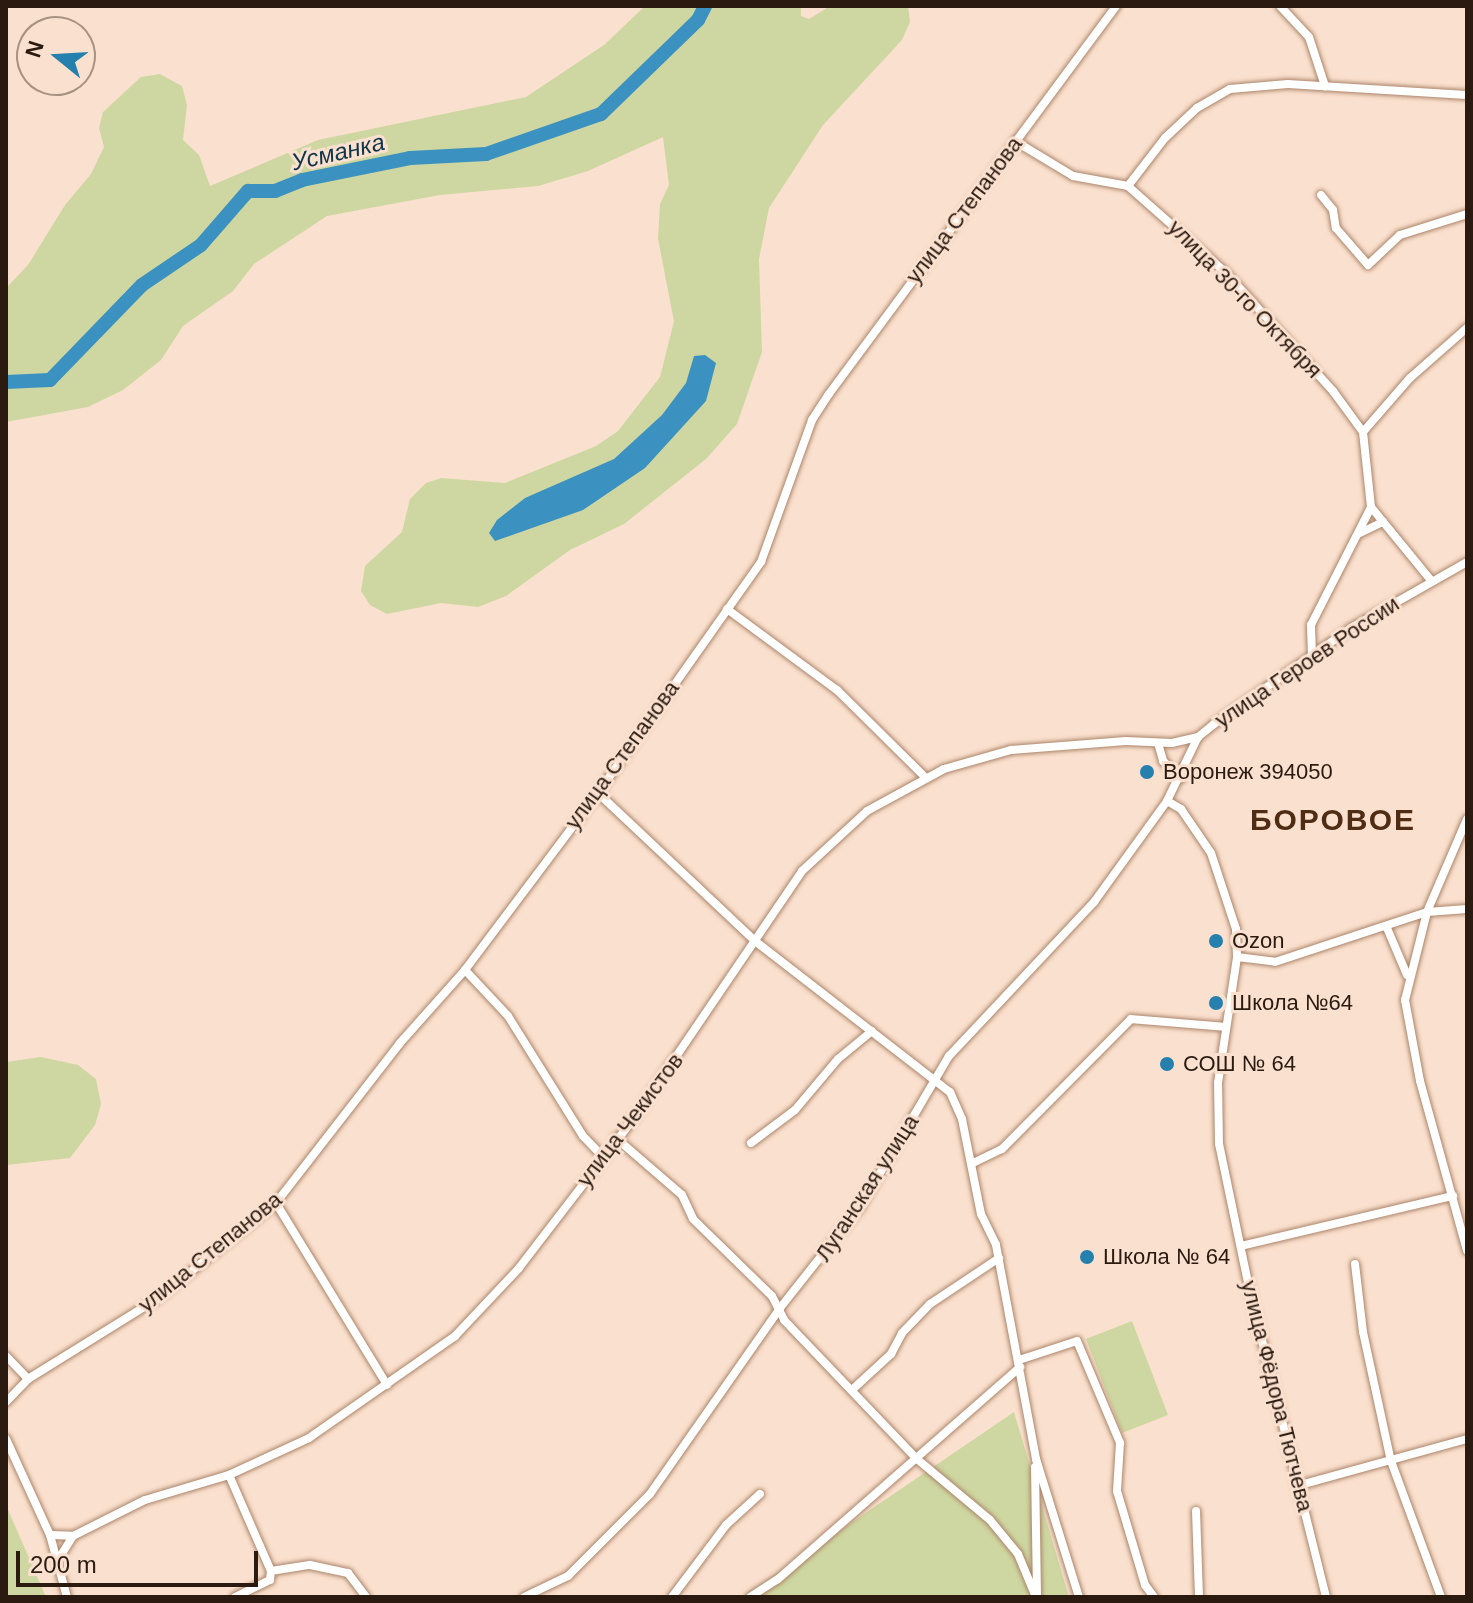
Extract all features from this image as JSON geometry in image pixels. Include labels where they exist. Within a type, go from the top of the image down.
[{"type":"street","name":"улица Степанова","points":[[6,1402],[28,1379],[157,1299],[276,1203],[400,1043],[465,970],[598,793],[761,562],[812,420],[1116,6]]},
{"type":"street","points":[[1280,6],[1309,37],[1325,86]]},
{"type":"street","points":[[1015,141],[1073,176],[1128,186],[1165,138],[1197,108],[1230,89],[1325,86],[1467,95]]},
{"type":"street","name":"улица 30-го Октября","points":[[1128,186],[1224,271],[1333,391],[1363,432]]},
{"type":"street","points":[[1321,195],[1333,210],[1336,228],[1368,265],[1400,235],[1467,214]]},
{"type":"street","points":[[1430,579],[1371,507],[1363,432],[1410,378],[1467,328]]},
{"type":"street","points":[[1312,655],[1311,625],[1371,507]]},
{"type":"street","points":[[1354,537],[1383,522]]},
{"type":"street","name":"улица Героев России","points":[[1167,801],[1181,778],[1198,737],[1312,655],[1430,579],[1467,562]]},
{"type":"street","points":[[727,609],[837,690],[926,778]]},
{"type":"street","name":"улица Чекистов","points":[[50,1535],[73,1536],[145,1500],[229,1475],[309,1438],[455,1336],[519,1268],[669,1071],[755,941],[827,843],[867,811],[926,778],[1011,750],[1158,743],[1198,737]]},
{"type":"street","points":[[1158,743],[1163,761],[1181,778]]},
{"type":"street","points":[[598,793],[755,941],[950,1092],[973,1163],[981,1214],[999,1258],[1036,1459],[1079,1597]]},
{"type":"street","points":[[1167,801],[1181,809],[1211,853],[1231,908],[1237,957],[1275,962],[1387,928],[1427,912],[1467,909]]},
{"type":"street","name":"Луганская улица","points":[[524,1597],[568,1576],[650,1494],[780,1308],[860,1207],[936,1083],[949,1056],[1094,902],[1167,801]]},
{"type":"street","points":[[1467,819],[1427,912],[1408,977],[1405,1000],[1420,1081],[1467,1251]]},
{"type":"street","points":[[1387,928],[1408,977]]},
{"type":"street","name":"улица Фёдора Тютчева","points":[[1237,957],[1218,1083],[1219,1144],[1326,1597]]},
{"type":"street","points":[[465,970],[508,1016],[583,1136],[602,1156]]},
{"type":"street","points":[[973,1163],[1002,1149],[1131,1019],[1226,1027]]},
{"type":"street","points":[[751,1143],[795,1110],[838,1059],[872,1031]]},
{"type":"street","points":[[616,1138],[682,1195],[693,1219],[780,1308],[784,1320],[917,1459],[990,1520],[1018,1554],[1037,1597]]},
{"type":"street","points":[[1241,1246],[1454,1200],[1467,1201]]},
{"type":"street","points":[[276,1203],[387,1385]]},
{"type":"street","points":[[853,1389],[891,1354],[902,1333],[930,1304],[999,1258]]},
{"type":"street","points":[[1355,1264],[1363,1332],[1391,1461],[1441,1597]]},
{"type":"street","points":[[750,1597],[778,1579],[917,1459],[1020,1363],[1077,1341],[1120,1443],[1117,1491],[1145,1585],[1154,1597]]},
{"type":"street","points":[[6,1356],[28,1379]]},
{"type":"street","points":[[6,1439],[50,1535],[67,1597]]},
{"type":"street","points":[[1300,1485],[1467,1439]]},
{"type":"street","points":[[1036,1459],[1037,1597]]},
{"type":"street","points":[[229,1475],[271,1571],[270,1580],[235,1597]]},
{"type":"street","points":[[672,1597],[726,1525],[760,1494]]},
{"type":"street","points":[[1196,1511],[1199,1597]]},
{"type":"street","points":[[57,1565],[64,1544],[73,1536]]},
{"type":"street","points":[[271,1571],[310,1565],[340,1570],[354,1577],[366,1597]]},
{"type":"green space","points":[[645,6],[801,6],[801,16],[809,19],[830,6],[908,6],[910,22],[902,40],[823,125],[769,208],[759,259],[762,352],[737,424],[706,459],[624,524],[570,550],[506,596],[478,607],[441,603],[387,614],[370,605],[361,591],[365,566],[402,532],[410,499],[426,483],[441,478],[505,483],[596,446],[618,431],[660,377],[674,321],[658,239],[660,204],[669,185],[663,137],[588,171],[538,186],[440,195],[327,216],[254,264],[233,291],[183,326],[161,360],[123,390],[88,407],[6,422],[6,288],[28,265],[65,205],[91,174],[104,147],[99,128],[103,112],[141,77],[160,74],[182,86],[187,105],[183,140],[199,155],[210,186],[318,140],[526,97],[604,45]]},
{"type":"green space","points":[[41,1057],[78,1065],[96,1079],[101,1104],[95,1125],[70,1158],[6,1165],[6,1062]]},
{"type":"green space","points":[[1132,1321],[1168,1415],[1122,1433],[1086,1339]]},
{"type":"green space","points":[[1014,1412],[1069,1597],[742,1597]]},
{"type":"green space","points":[[6,1505],[46,1597],[6,1597]]},
{"type":"water","points":[[705,355],[716,363],[706,401],[645,468],[583,510],[495,541],[489,533],[497,520],[525,498],[614,459],[662,415],[686,383],[694,356]]},
{"type":"waterway","name":"Усманка","points":[[6,382],[50,380],[142,285],[201,245],[248,191],[275,191],[302,180],[410,158],[486,154],[601,114],[698,20],[705,6]]},
{"type":"place","name":"Воронеж 394050","points":[[1147,772]]},
{"type":"place","name":"Ozon","points":[[1216,941]]},
{"type":"place","name":"Школа №64","points":[[1216,1003]]},
{"type":"place","name":"СОШ № 64","points":[[1167,1064]]},
{"type":"place","name":"Школа № 64","points":[[1087,1257]]},
{"type":"district","name":"БОРОВОЕ","points":[[1333,820]]}]
